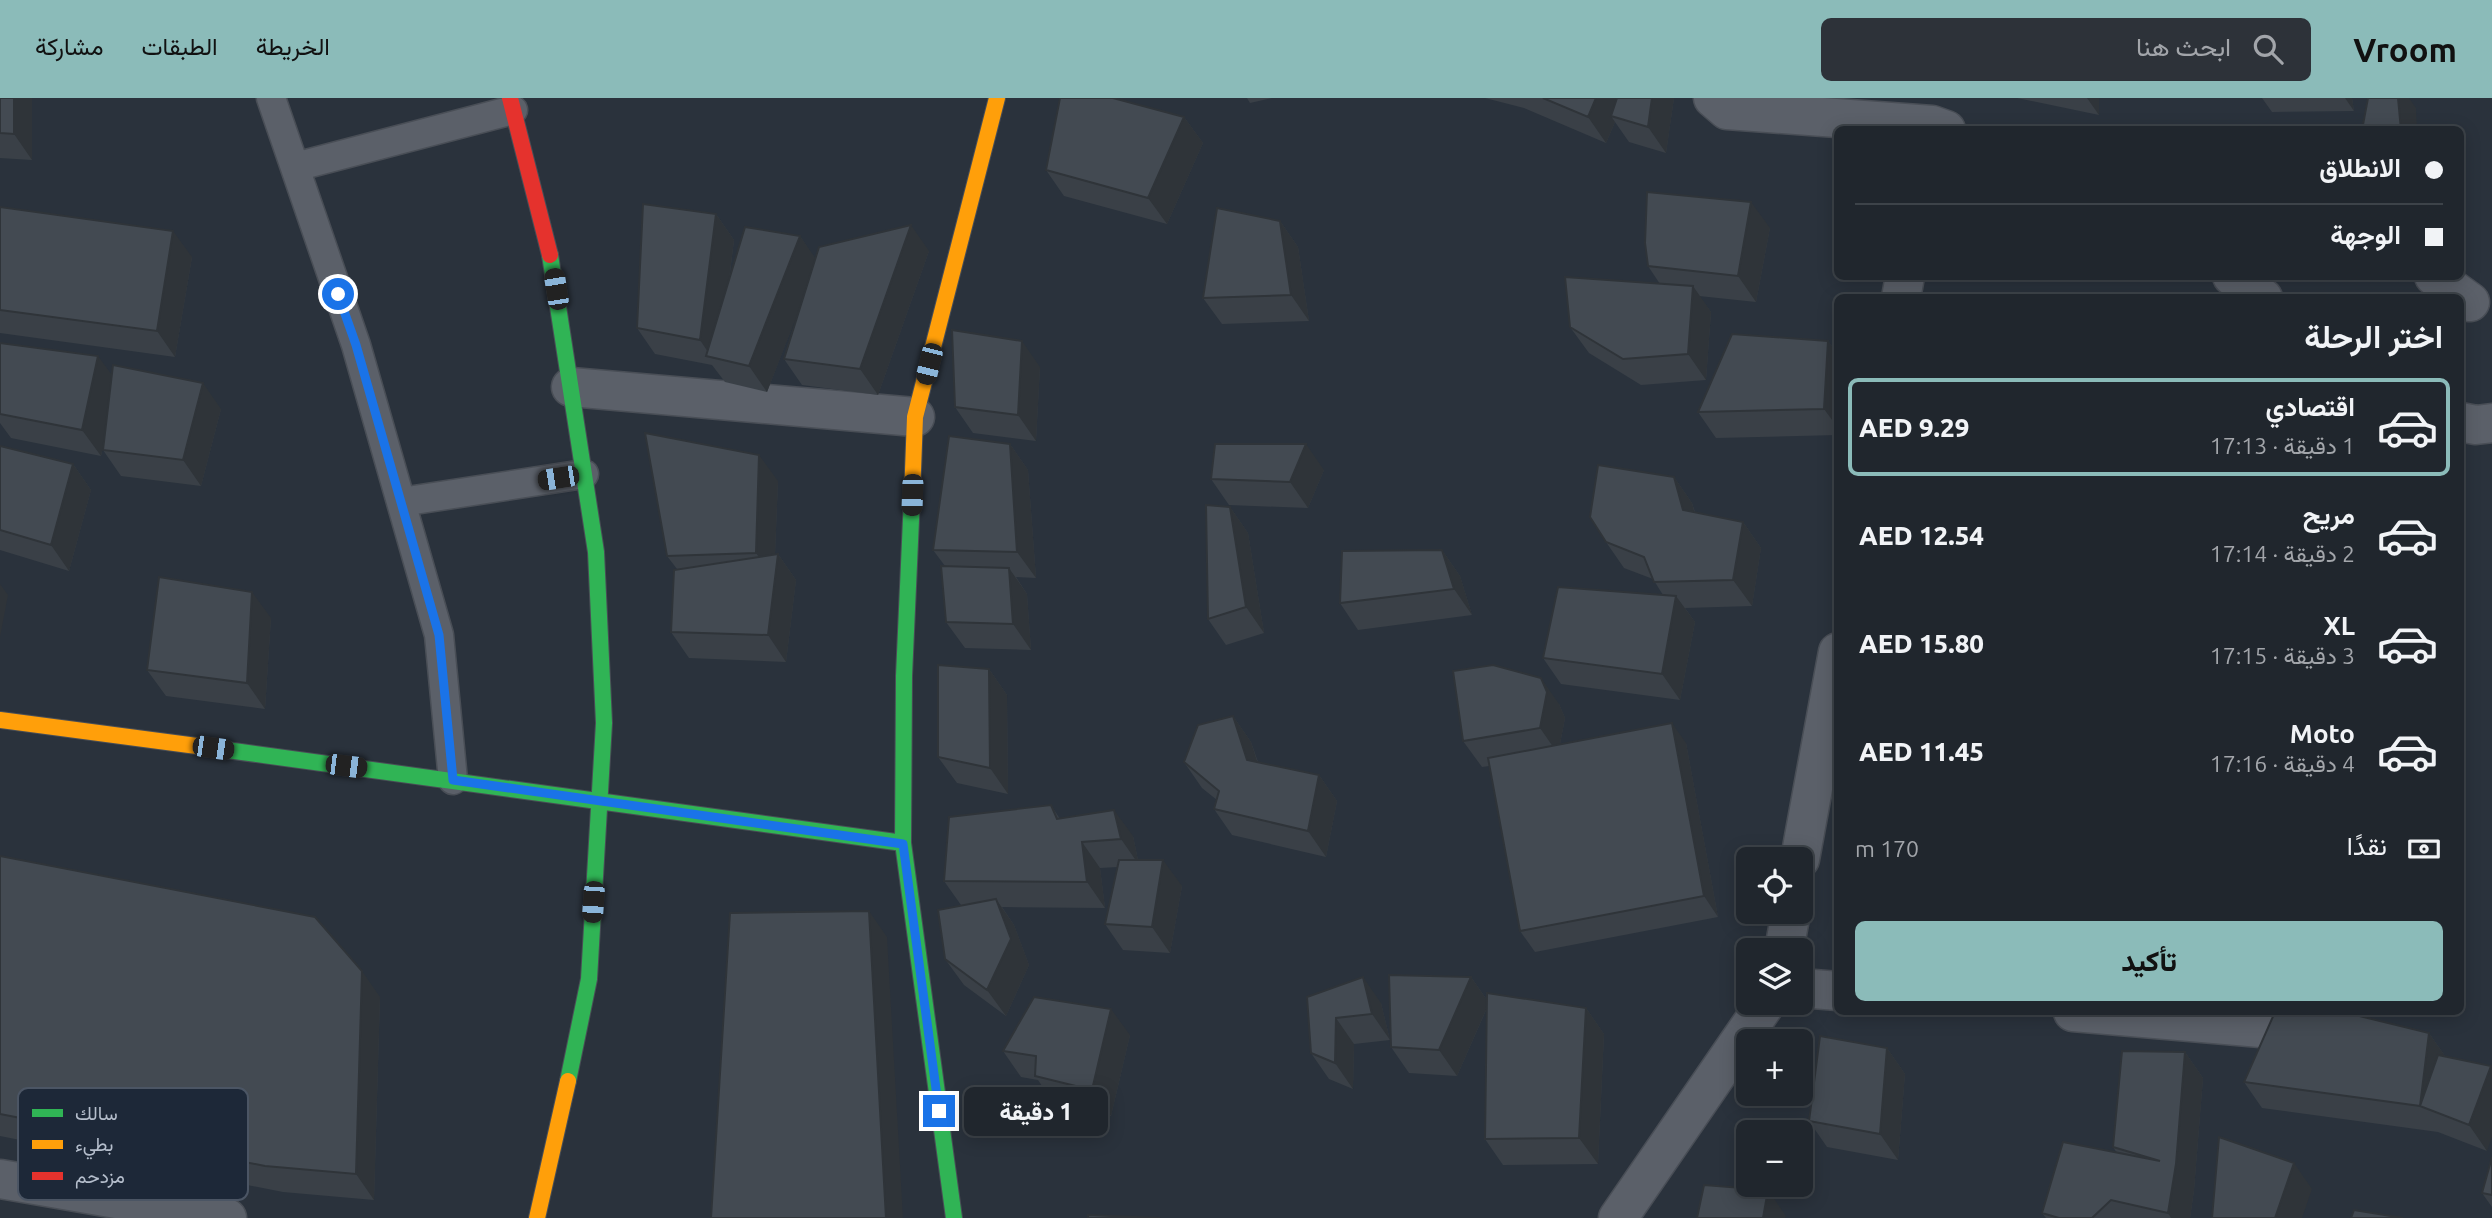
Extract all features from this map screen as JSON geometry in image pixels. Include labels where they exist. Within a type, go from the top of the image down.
[{"type":"street","points":[[954,1218],[903,844],[904,676],[915,417],[998,98]]},
{"type":"street","points":[[1713,98],[1727,110],[1913,126]]},
{"type":"street","points":[[511,104],[552,264],[596,552],[604,723],[589,979],[555,1146],[537,1218]]},
{"type":"street","points":[[2238,280],[2257,294]]},
{"type":"street","points":[[2440,280],[2461,294]]},
{"type":"street","points":[[571,387],[915,417]]},
{"type":"street","points":[[1802,847],[1834,674]]},
{"type":"street","points":[[0,720],[600,800],[903,844]]},
{"type":"street","points":[[1813,989],[1834,991]]},
{"type":"street","points":[[1618,1218],[1758,1015]]},
{"type":"street","points":[[2108,1015],[2262,1028],[2266,1015]]},
{"type":"street","points":[[0,1179],[18,1182]]},
{"type":"street","points":[[122,1200],[227,1218]]},
{"type":"lane","points":[[271,98],[356,345],[439,635],[453,780]]},
{"type":"lane","points":[[295,167],[511,104]]},
{"type":"lane","points":[[401,502],[584,474]]},
{"type":"building","points":[[0,98],[14,98],[14,134],[0,133]]},
{"type":"building","points":[[1060,98],[1113,98],[1184,117],[1148,198],[1046,170]]},
{"type":"building","points":[[1543,98],[1596,98],[1588,117]]},
{"type":"building","points":[[1617,98],[1652,98],[1648,127],[1611,116]]},
{"type":"building","points":[[2368,98],[2398,98],[2401,126],[2363,126]]},
{"type":"building","points":[[1647,192],[1751,202],[1738,276],[1648,266],[1645,243]]},
{"type":"building","points":[[643,204],[716,214],[700,340],[637,328]]},
{"type":"building","points":[[0,207],[173,231],[157,331],[0,310]]},
{"type":"building","points":[[1217,208],[1280,221],[1291,295],[1203,298]]},
{"type":"building","points":[[911,225],[860,369],[784,359],[819,247]]},
{"type":"building","points":[[745,227],[800,236],[749,366],[706,356]]},
{"type":"building","points":[[1565,277],[1693,286],[1688,354],[1623,359],[1570,327]]},
{"type":"building","points":[[952,330],[1022,341],[1018,415],[955,407]]},
{"type":"building","points":[[1732,334],[1828,341],[1824,409],[1698,412]]},
{"type":"building","points":[[0,343],[98,356],[82,430],[0,414]]},
{"type":"building","points":[[113,365],[203,383],[183,460],[103,450]]},
{"type":"building","points":[[645,433],[759,455],[756,553],[667,556]]},
{"type":"building","points":[[949,436],[1010,444],[1017,552],[933,550]]},
{"type":"building","points":[[1215,444],[1306,444],[1290,482],[1211,479]]},
{"type":"building","points":[[0,446],[73,464],[51,545],[0,530]]},
{"type":"building","points":[[1598,465],[1674,477],[1683,510],[1743,522],[1733,580],[1654,582],[1644,557],[1606,542],[1590,517]]},
{"type":"building","points":[[1206,505],[1230,507],[1246,607],[1208,619]]},
{"type":"building","points":[[1442,550],[1454,589],[1340,603],[1342,551]]},
{"type":"building","points":[[778,554],[768,635],[671,632],[674,570]]},
{"type":"building","points":[[941,566],[1009,568],[1013,624],[946,622]]},
{"type":"building","points":[[159,577],[252,592],[247,683],[147,670]]},
{"type":"building","points":[[1558,587],[1676,596],[1662,674],[1543,658]]},
{"type":"building","points":[[938,665],[989,669],[990,768],[938,757]]},
{"type":"building","points":[[1493,665],[1541,678],[1547,692],[1540,728],[1463,741],[1453,671]]},
{"type":"building","points":[[1233,716],[1247,760],[1319,775],[1308,831],[1214,809],[1219,791],[1184,762],[1198,725]]},
{"type":"building","points":[[1672,723],[1704,896],[1520,931],[1488,758]]},
{"type":"building","points":[[1051,805],[1057,819],[1114,810],[1121,839],[1082,842],[1087,882],[944,881],[949,817]]},
{"type":"building","points":[[0,856],[315,917],[362,971],[356,1174],[248,1163],[248,1088],[18,1088],[18,1118],[0,1114]]},
{"type":"building","points":[[1119,860],[1163,860],[1152,927],[1105,924]]},
{"type":"building","points":[[996,899],[1011,939],[987,990],[945,959],[938,910]]},
{"type":"building","points":[[869,911],[886,1218],[711,1218],[730,913]]},
{"type":"building","points":[[1389,975],[1471,977],[1439,1050],[1391,1047]]},
{"type":"building","points":[[1363,977],[1372,1014],[1336,1018],[1335,1063],[1311,1053],[1307,997]]},
{"type":"building","points":[[1487,993],[1586,1008],[1579,1138],[1485,1139]]},
{"type":"building","points":[[1034,997],[1111,1009],[1092,1090],[1035,1076],[1036,1056],[1003,1051]]},
{"type":"building","points":[[2274,1015],[2355,1015],[2429,1033],[2420,1106],[2244,1082]]},
{"type":"building","points":[[1820,1036],[1887,1048],[1880,1134],[1809,1120]]},
{"type":"building","points":[[2122,1051],[2185,1052],[2176,1164],[2168,1213],[2111,1200],[2092,1218],[2059,1218],[2042,1213],[2063,1142],[2160,1161],[2113,1147]]},
{"type":"building","points":[[2438,1055],[2491,1066],[2469,1125],[2420,1106]]},
{"type":"building","points":[[2219,1137],[2294,1163],[2275,1218],[2212,1218]]},
{"type":"building","points":[[2492,1157],[2492,1195],[2482,1193]]},
{"type":"building","points":[[1704,1185],[1736,1188],[1736,1197],[1767,1197],[1763,1218],[1697,1218]]},
{"type":"building","points":[[2354,1210],[2403,1218],[2351,1218]]},
{"type":"building","points":[[1088,1215],[1160,1218],[1088,1218]]},
{"type":"traffic: fast","points":[[550,255],[596,552],[604,723],[589,979],[568,1081]]},
{"type":"traffic: fast","points":[[912,497],[904,676],[903,843],[954,1218]]},
{"type":"traffic: fast","points":[[212,748],[903,843]]},
{"type":"traffic: slow","points":[[912,497],[915,417],[997,98]]},
{"type":"traffic: slow","points":[[0,720],[212,748]]},
{"type":"traffic: slow","points":[[537,1218],[568,1081]]},
{"type":"traffic: jam","points":[[510,98],[550,255]]},
{"type":"route","points":[[338,294],[356,345],[439,635],[453,780],[903,844],[939,1111]]}]
